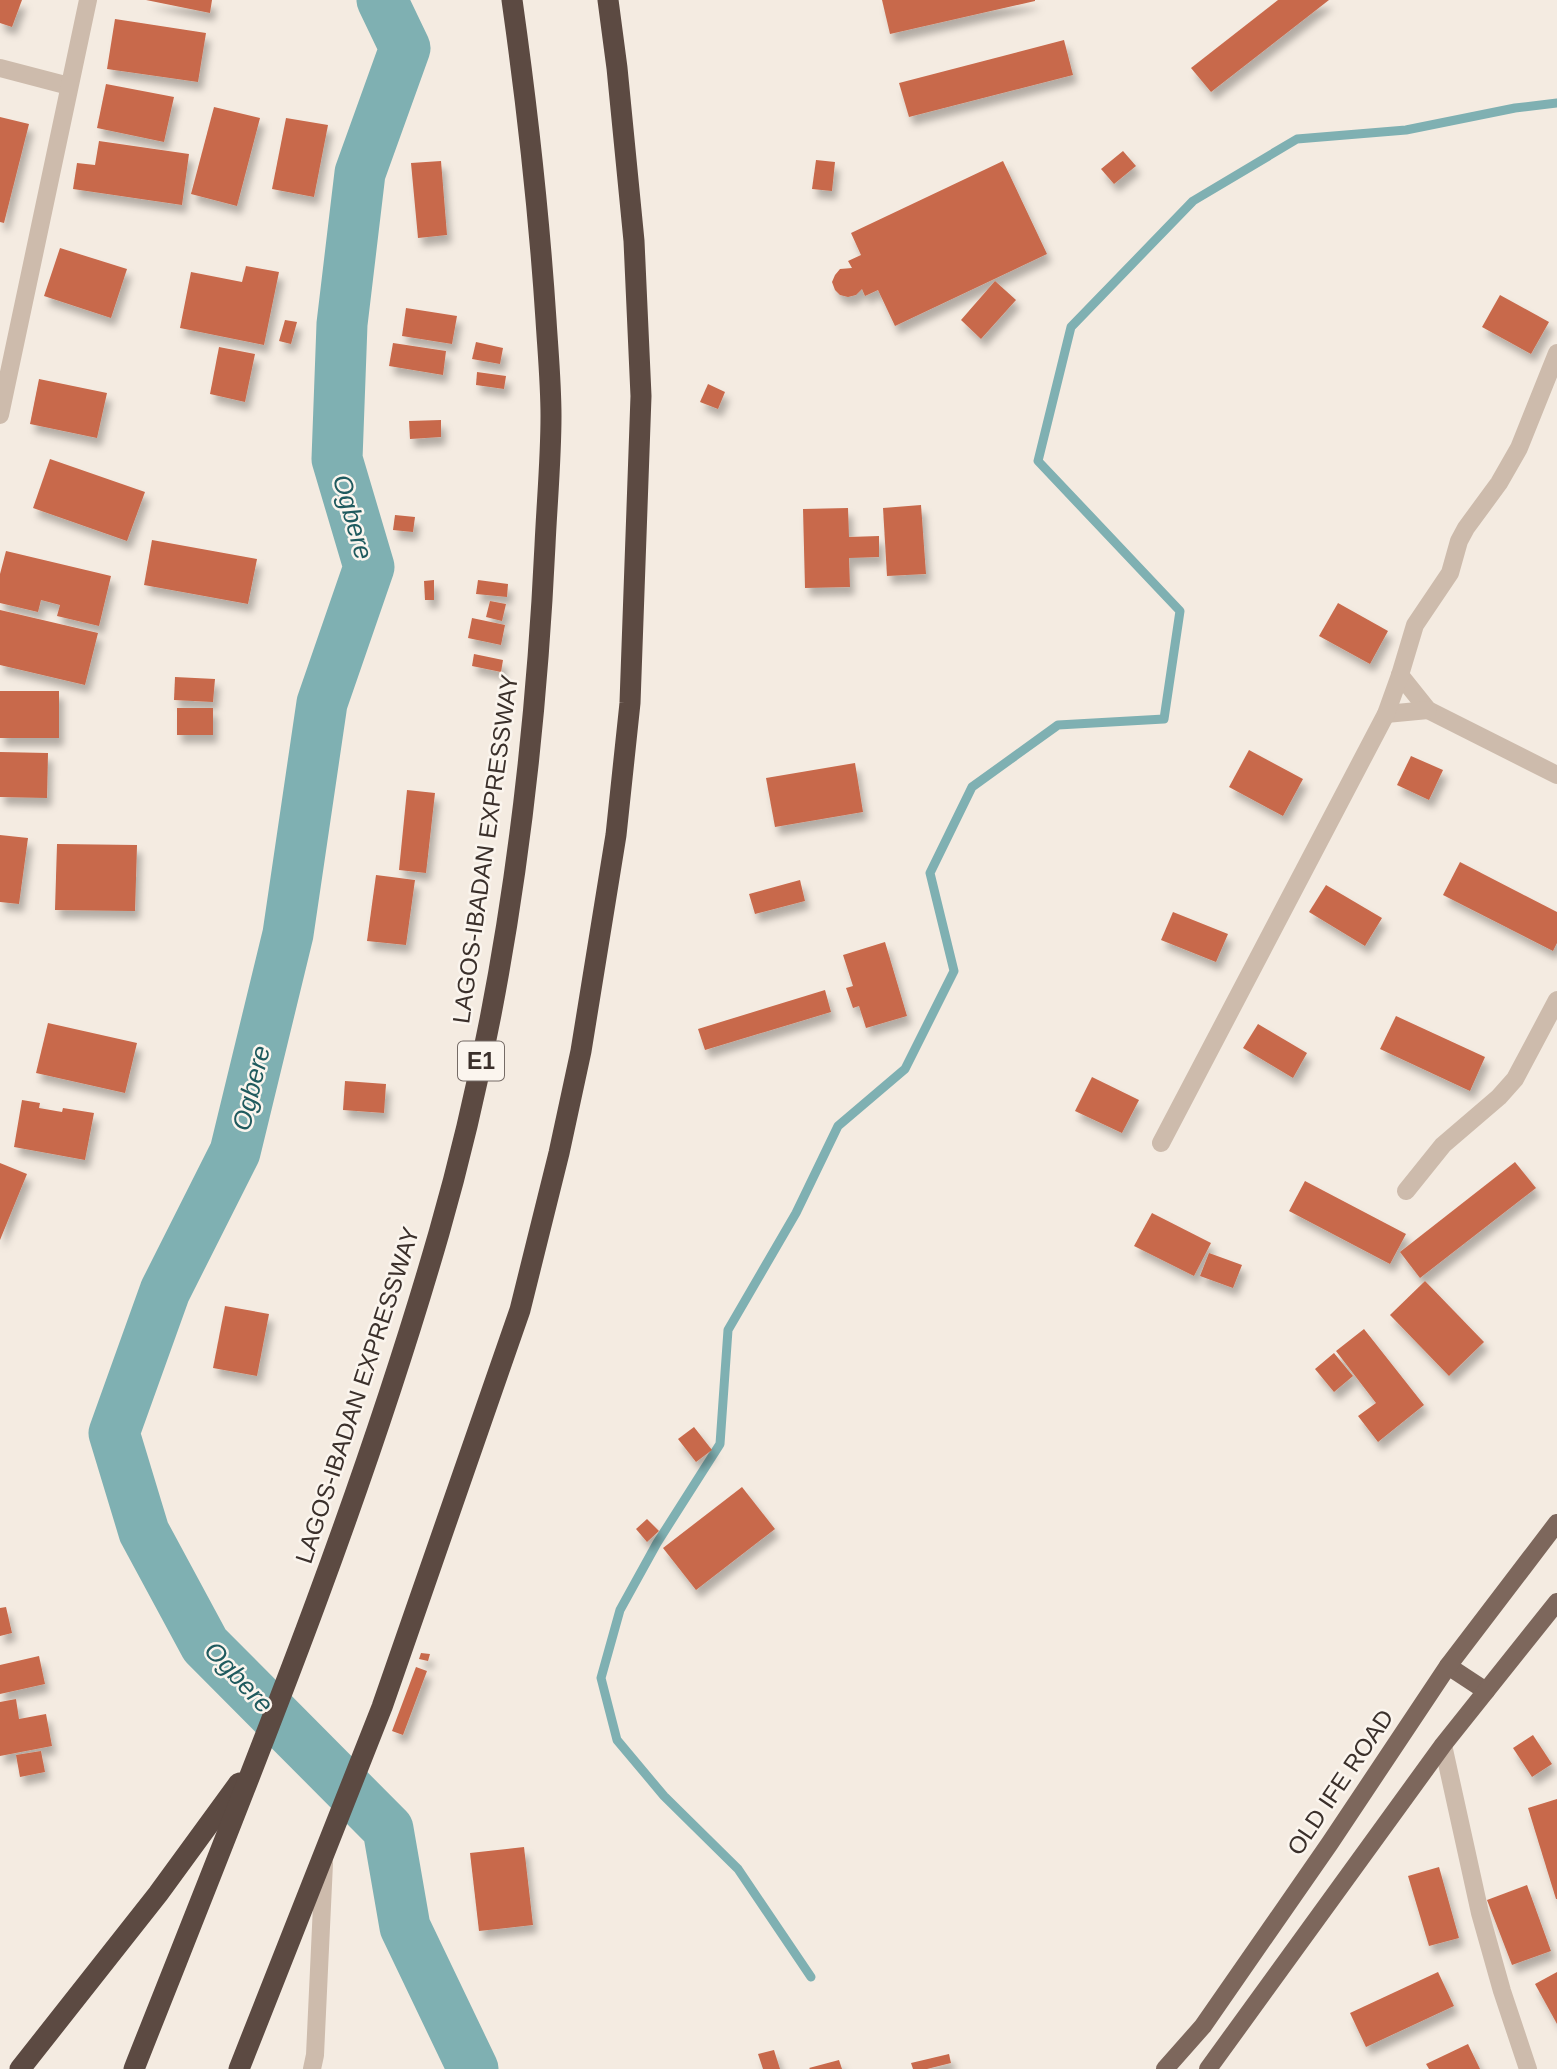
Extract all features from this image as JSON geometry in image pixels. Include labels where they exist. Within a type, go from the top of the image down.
[{"type":"highway","name":"LAGOS-IBADAN EXPRESSWAY","points":[[134,2069],[295,1659],[387,1396],[439,1231],[480,1070],[509,907],[532,737],[543,596],[551,414],[541,233],[512,0]]},
{"type":"highway","points":[[239,2069],[382,1707],[520,1310],[582,1051],[616,835],[630,703],[641,396],[634,242],[608,0]]},
{"type":"highway","points":[[20,2069],[158,1894],[256,1758]]},
{"type":"main road","name":"OLD IFE ROAD","points":[[1165,2069],[1203,2026],[1330,1843],[1448,1665],[1557,1523]]},
{"type":"main road","points":[[1208,2069],[1443,1745],[1557,1602]]},
{"type":"main road","points":[[1448,1665],[1486,1691]]},
{"type":"street","points":[[1,410],[88,0]]},
{"type":"street","points":[[0,68],[69,86]]},
{"type":"street","points":[[1161,1143],[1386,714],[1415,625],[1450,573],[1459,541],[1466,528],[1499,483],[1519,448],[1557,353]]},
{"type":"street","points":[[1400,676],[1428,710],[1557,775]]},
{"type":"street","points":[[1386,714],[1428,710]]},
{"type":"street","points":[[1406,1191],[1443,1145],[1499,1097],[1515,1079],[1557,1000]]},
{"type":"street","points":[[1443,1745],[1480,1913],[1528,2069]]},
{"type":"street","points":[[312,2069],[325,1851]]},
{"type":"building","points":[[0,0],[22,0],[12,27],[0,23]]},
{"type":"building","points":[[146,0],[212,0],[210,13]]},
{"type":"building","points":[[882,0],[1035,0],[1035,1],[890,34]]},
{"type":"building","points":[[1278,0],[1329,0],[1211,92],[1191,68]]},
{"type":"building","points":[[115,19],[206,33],[198,82],[107,69]]},
{"type":"building","points":[[1064,40],[1073,75],[909,117],[899,83]]},
{"type":"building","points":[[106,84],[174,97],[164,142],[97,128]]},
{"type":"building","points":[[214,107],[260,118],[237,206],[191,194]]},
{"type":"building","points":[[0,117],[29,124],[4,223],[0,222]]},
{"type":"building","points":[[286,118],[328,125],[314,197],[272,189]]},
{"type":"building","points":[[99,141],[189,154],[182,205],[73,189],[77,163],[95,165]]},
{"type":"building","points":[[1123,151],[1136,166],[1114,184],[1101,169]]},
{"type":"building","points":[[816,160],[835,162],[832,191],[812,189]]},
{"type":"building","points":[[441,161],[447,235],[418,238],[411,163]]},
{"type":"building","points":[[1003,161],[1047,254],[895,326],[878,290],[865,296],[862,289],[856,295],[848,297],[835,290],[832,282],[835,275],[840,269],[852,268],[848,261],[861,255],[851,233]]},
{"type":"building","points":[[60,248],[127,269],[111,318],[44,296]]},
{"type":"building","points":[[246,266],[279,272],[264,345],[180,328],[191,272],[242,282]]},
{"type":"building","points":[[995,281],[1016,300],[981,339],[961,320]]},
{"type":"building","points":[[1500,295],[1549,322],[1531,354],[1482,327]]},
{"type":"building","points":[[406,308],[457,316],[452,344],[402,336]]},
{"type":"building","points":[[285,320],[297,322],[291,344],[279,341]]},
{"type":"building","points":[[476,342],[503,348],[500,364],[472,359]]},
{"type":"building","points":[[393,343],[446,351],[443,375],[389,366]]},
{"type":"building","points":[[219,347],[255,354],[245,402],[210,394]]},
{"type":"building","points":[[477,372],[506,376],[504,389],[476,385]]},
{"type":"building","points":[[39,379],[107,393],[97,438],[30,424]]},
{"type":"building","points":[[708,384],[725,392],[718,409],[700,402]]},
{"type":"building","points":[[441,420],[441,437],[410,439],[409,421]]},
{"type":"building","points":[[50,459],[145,492],[127,541],[33,508]]},
{"type":"building","points":[[921,505],[926,574],[887,576],[883,508]]},
{"type":"building","points":[[848,508],[849,537],[879,536],[879,557],[849,558],[850,587],[805,588],[803,509]]},
{"type":"building","points":[[395,515],[415,517],[413,532],[393,530]]},
{"type":"building","points":[[152,540],[257,559],[248,604],[144,585]]},
{"type":"building","points":[[6,551],[111,576],[99,626],[57,616],[60,605],[41,600],[38,612],[0,603],[0,574]]},
{"type":"building","points":[[434,580],[434,600],[425,600],[424,581]]},
{"type":"building","points":[[478,580],[508,584],[507,597],[476,594]]},
{"type":"building","points":[[490,601],[506,604],[502,621],[486,617]]},
{"type":"building","points":[[1338,603],[1388,631],[1370,664],[1319,636]]},
{"type":"building","points":[[0,610],[98,633],[85,685],[0,665]]},
{"type":"building","points":[[472,618],[505,625],[501,645],[468,638]]},
{"type":"building","points":[[474,654],[503,660],[501,672],[472,666]]},
{"type":"building","points":[[175,677],[215,679],[213,702],[174,700]]},
{"type":"building","points":[[0,691],[59,691],[59,738],[0,738]]},
{"type":"building","points":[[177,708],[213,708],[213,735],[177,735]]},
{"type":"building","points":[[1249,750],[1303,779],[1283,816],[1229,787]]},
{"type":"building","points":[[0,752],[48,753],[47,798],[0,797]]},
{"type":"building","points":[[1411,756],[1443,770],[1429,800],[1397,785]]},
{"type":"building","points":[[855,763],[863,812],[775,827],[766,778]]},
{"type":"building","points":[[407,790],[435,793],[426,873],[399,870]]},
{"type":"building","points":[[0,835],[28,838],[19,904],[0,902]]},
{"type":"building","points":[[57,844],[137,845],[135,911],[55,910]]},
{"type":"building","points":[[1460,862],[1557,912],[1557,943],[1553,951],[1443,895]]},
{"type":"building","points":[[376,875],[415,880],[406,945],[367,941]]},
{"type":"building","points":[[800,880],[805,901],[755,914],[749,894]]},
{"type":"building","points":[[1326,885],[1382,918],[1365,946],[1309,912]]},
{"type":"building","points":[[1173,912],[1228,934],[1216,962],[1161,940]]},
{"type":"building","points":[[885,942],[907,1016],[866,1028],[859,1006],[853,1008],[846,988],[853,986],[843,955]]},
{"type":"building","points":[[825,990],[831,1012],[705,1050],[698,1029]]},
{"type":"building","points":[[1396,1016],[1485,1057],[1470,1091],[1380,1049]]},
{"type":"building","points":[[48,1023],[137,1043],[125,1093],[36,1073]]},
{"type":"building","points":[[1258,1024],[1307,1053],[1293,1078],[1243,1048]]},
{"type":"building","points":[[1092,1077],[1139,1100],[1122,1133],[1075,1111]]},
{"type":"building","points":[[345,1081],[386,1084],[384,1113],[343,1110]]},
{"type":"building","points":[[22,1100],[40,1103],[39,1108],[62,1112],[63,1108],[94,1113],[85,1160],[14,1147]]},
{"type":"building","points":[[1515,1162],[1536,1188],[1420,1278],[1400,1252]]},
{"type":"building","points":[[0,1163],[27,1174],[0,1240]]},
{"type":"building","points":[[1305,1181],[1406,1234],[1390,1264],[1289,1211]]},
{"type":"building","points":[[1152,1213],[1211,1243],[1194,1276],[1134,1246]]},
{"type":"building","points":[[1209,1253],[1242,1265],[1233,1288],[1200,1276]]},
{"type":"building","points":[[1425,1281],[1484,1342],[1449,1376],[1390,1315]]},
{"type":"building","points":[[225,1306],[269,1314],[257,1376],[213,1368]]},
{"type":"building","points":[[1364,1329],[1424,1405],[1378,1442],[1358,1416],[1376,1403],[1336,1351]]},
{"type":"building","points":[[1334,1353],[1353,1376],[1334,1392],[1315,1369]]},
{"type":"building","points":[[694,1427],[712,1450],[696,1462],[678,1439]]},
{"type":"building","points":[[742,1487],[775,1529],[696,1590],[663,1548]]},
{"type":"building","points":[[647,1519],[659,1531],[647,1542],[636,1529]]},
{"type":"building","points":[[6,1607],[12,1633],[0,1636],[0,1608]]},
{"type":"building","points":[[421,1653],[430,1654],[428,1661],[419,1659]]},
{"type":"building","points":[[39,1656],[45,1684],[0,1694],[0,1665]]},
{"type":"building","points":[[416,1667],[427,1671],[403,1735],[392,1731]]},
{"type":"building","points":[[16,1699],[19,1719],[46,1714],[52,1746],[0,1756],[0,1702]]},
{"type":"building","points":[[1533,1735],[1552,1764],[1532,1777],[1513,1748]]},
{"type":"building","points":[[41,1751],[45,1772],[20,1777],[16,1755]]},
{"type":"building","points":[[1557,1799],[1557,1899],[1556,1899],[1528,1808]]},
{"type":"building","points":[[524,1847],[533,1925],[479,1931],[470,1853]]},
{"type":"building","points":[[1439,1867],[1459,1938],[1429,1946],[1408,1876]]},
{"type":"building","points":[[1527,1885],[1551,1951],[1512,1965],[1487,1900]]},
{"type":"building","points":[[1438,1972],[1454,2006],[1366,2047],[1350,2013]]},
{"type":"building","points":[[1557,1972],[1557,2024],[1535,1984]]},
{"type":"building","points":[[1468,2044],[1480,2069],[1429,2069],[1426,2064]]},
{"type":"building","points":[[774,2050],[780,2069],[763,2069],[758,2054]]},
{"type":"building","points":[[949,2054],[951,2063],[927,2069],[913,2069],[911,2063]]},
{"type":"building","points":[[839,2060],[842,2069],[809,2068]]},
{"type":"waterway","name":"Ogbere","points":[[382,0],[405,48],[360,173],[342,324],[337,459],[369,567],[322,703],[288,934],[235,1152],[165,1291],[114,1433],[144,1532],[205,1645],[388,1829],[405,1927],[473,2069]]},
{"type":"waterway","points":[[811,1977],[738,1869],[664,1796],[617,1740],[601,1678],[620,1610],[657,1543],[720,1444],[728,1330],[796,1213],[838,1126],[905,1069],[954,971],[930,873],[972,787],[1058,725],[1164,719],[1180,611],[1038,461],[1071,327],[1193,201],[1297,139],[1406,130],[1515,108],[1557,103]]}]
